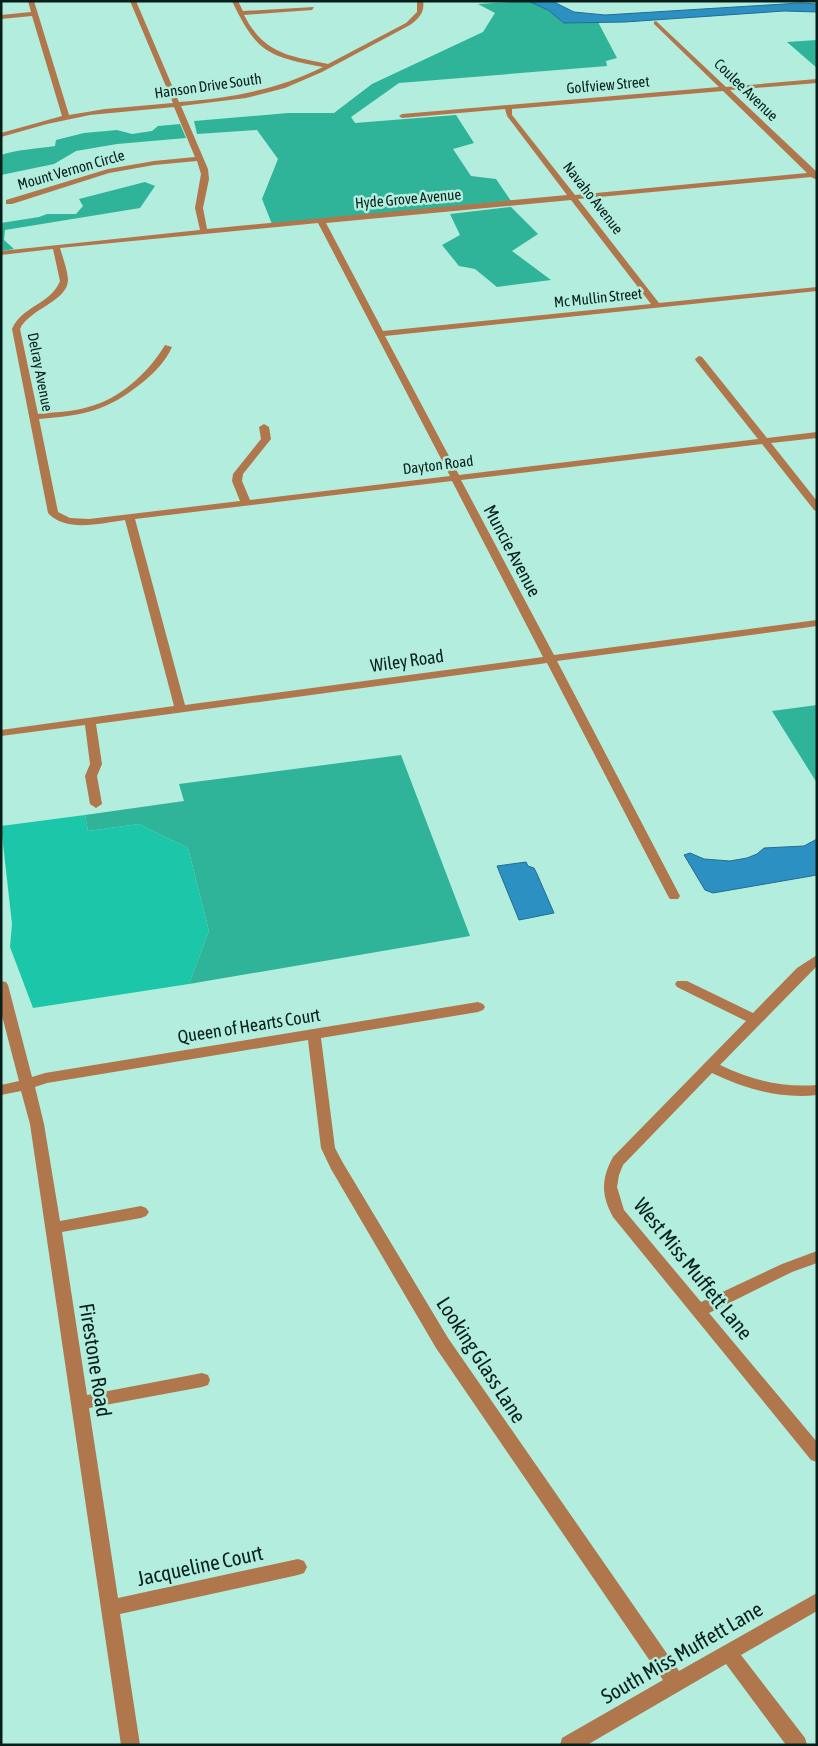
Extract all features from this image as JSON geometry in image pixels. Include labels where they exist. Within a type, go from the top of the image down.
[{"type":"street","points":[[31,1],[66,117]]},
{"type":"street","points":[[133,1],[206,176],[199,206],[199,216],[204,232]]},
{"type":"street","points":[[235,1],[252,34],[268,48],[292,58],[327,66]]},
{"type":"street","name":"Hanson Drive South","points":[[1,135],[66,117],[121,109],[225,99],[263,92],[300,80],[408,24],[418,15],[420,1]]},
{"type":"street","points":[[241,13],[312,8]]},
{"type":"street","points":[[1,17],[35,14]]},
{"type":"street","name":"Coulee Avenue","points":[[656,22],[816,176]]},
{"type":"street","name":"Golfview Street","points":[[402,116],[817,81]]},
{"type":"street","name":"Navaho Avenue","points":[[508,107],[509,115],[657,306]]},
{"type":"street","name":"Mount Vernon Circle","points":[[9,202],[108,172],[154,163],[200,159]]},
{"type":"street","name":"Hyde Grove Avenue","points":[[1,253],[56,246],[573,197],[816,176]]},
{"type":"street","name":"Muncie Avenue","points":[[322,221],[674,896]]},
{"type":"street","name":"Delray Avenue","points":[[56,246],[64,285],[57,296],[20,320],[16,329],[53,513],[63,520]]},
{"type":"street","name":"Mc Mullin Street","points":[[381,334],[817,289]]},
{"type":"street","points":[[33,418],[85,412],[111,403],[121,397],[160,363],[168,347]]},
{"type":"street","points":[[699,358],[817,508]]},
{"type":"street","points":[[246,503],[238,481],[238,474],[266,439],[264,427]]},
{"type":"street","name":"Dayton Road","points":[[63,520],[80,522],[129,517],[817,435]]},
{"type":"street","points":[[129,517],[180,709]]},
{"type":"street","name":"Wiley Road","points":[[1,733],[817,622]]},
{"type":"street","points":[[90,721],[96,764],[91,776],[96,804]]},
{"type":"street","name":"West Miss Muffett Lane","points":[[817,959],[802,971],[618,1161],[612,1171],[609,1184],[612,1199],[618,1213],[817,1455]]},
{"type":"street","points":[[682,984],[754,1020]]},
{"type":"street","name":"Firestone Road","points":[[1,985],[37,1124],[131,1745]]},
{"type":"street","name":"Queen of Hearts Court","points":[[1,1090],[26,1085],[45,1078],[478,1007]]},
{"type":"street","name":"Looking Glass Lane","points":[[314,1034],[328,1148],[336,1165],[442,1343],[676,1683]]},
{"type":"street","points":[[710,1066],[737,1080],[764,1088],[788,1091],[817,1090]]},
{"type":"street","points":[[54,1228],[141,1212]]},
{"type":"street","points":[[698,1311],[787,1268],[817,1257]]},
{"type":"street","points":[[80,1403],[202,1380]]},
{"type":"street","name":"Jacqueline Court","points":[[111,1608],[298,1567]]},
{"type":"street","name":"South Miss Muffett Lane","points":[[569,1745],[817,1601]]},
{"type":"street","points":[[728,1652],[798,1745]]},
{"type":"green space","points":[[529,1],[548,10],[564,23],[598,22],[617,58],[606,61],[607,66],[399,83],[351,117],[355,123],[456,115],[474,143],[453,149],[471,176],[496,179],[511,201],[272,224],[262,199],[278,159],[257,130],[197,134],[194,121],[288,113],[334,113],[372,84],[483,32],[495,13],[478,4]]},
{"type":"green space","points":[[817,40],[817,68],[787,42]]},
{"type":"green space","points":[[180,124],[186,138],[117,144],[76,151],[54,164],[1,175],[1,155],[8,153],[55,146],[56,140],[84,133],[117,130],[132,134],[152,131],[158,126]]},
{"type":"green space","points":[[145,182],[155,186],[140,208],[5,230],[4,240],[14,249],[1,251],[1,223],[47,214],[76,214],[83,206],[79,199]]},
{"type":"green space","points":[[511,207],[538,234],[512,251],[551,280],[497,287],[475,269],[459,266],[442,245],[460,235],[450,214]]},
{"type":"green space","points":[[817,705],[817,783],[772,711]]},
{"type":"green space","points":[[401,755],[470,936],[189,984],[209,931],[188,848],[139,824],[88,831],[85,815],[184,801],[179,784]]},
{"type":"green space","points":[[85,815],[88,831],[139,824],[188,848],[209,931],[189,984],[33,1008],[10,947],[12,924],[1,826]]},
{"type":"water","points":[[528,1],[552,1],[574,12],[605,15],[800,3],[817,4],[817,12],[784,11],[625,22],[564,23],[548,10]]},
{"type":"water","points":[[817,839],[817,875],[713,893],[705,890],[684,855],[690,853],[704,859],[730,861],[747,858],[757,854],[764,848],[804,846]]},
{"type":"water","points":[[526,862],[528,866],[534,868],[554,913],[519,920],[497,866]]}]
